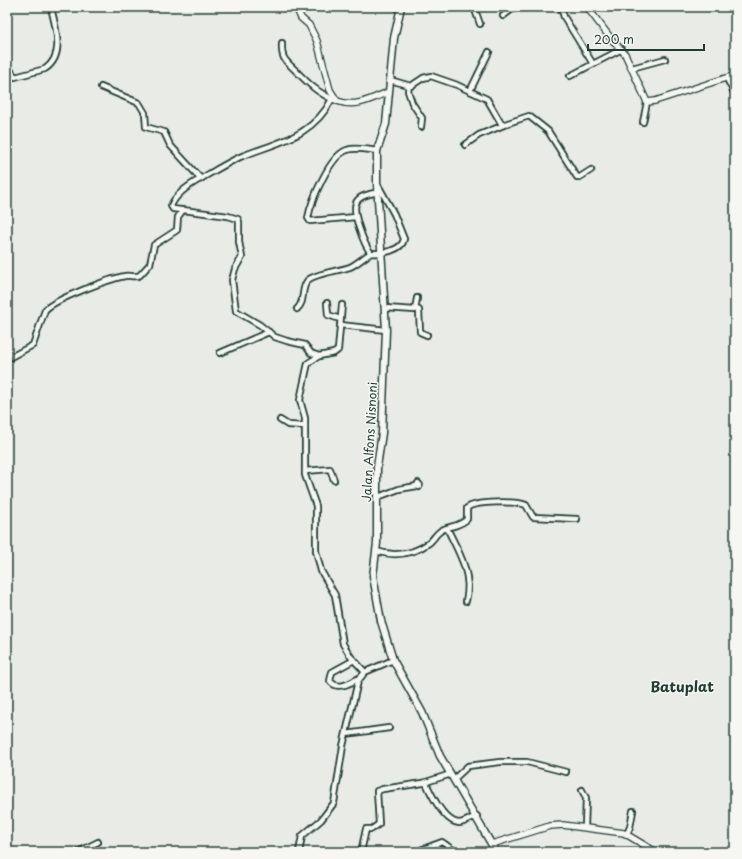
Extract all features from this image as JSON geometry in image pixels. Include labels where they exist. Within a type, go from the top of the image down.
[{"type":"main road","name":"Jalan Alfons Nisnoni","points":[[401,7],[394,38],[386,124],[377,151],[377,183],[386,330],[382,433],[377,467],[378,497],[376,551],[373,576],[383,629],[393,660],[416,701],[440,756],[496,852]]},
{"type":"street","points":[[7,65],[16,77],[45,69],[53,59],[58,47],[51,7]]},
{"type":"street","points":[[296,7],[301,18],[309,25],[317,41],[330,90],[335,100]]},
{"type":"street","points":[[474,7],[480,24]]},
{"type":"street","points":[[503,16],[515,7]]},
{"type":"street","points":[[560,7],[564,17],[594,64]]},
{"type":"street","points":[[587,7],[612,40],[622,49],[632,68],[641,92],[647,102],[643,122]]},
{"type":"street","points":[[282,43],[283,55],[288,65],[296,70],[305,81],[319,93],[345,103],[360,104],[388,92]]},
{"type":"street","points":[[570,76],[622,49]]},
{"type":"street","points":[[470,91],[489,52]]},
{"type":"street","points":[[632,68],[665,59]]},
{"type":"street","points":[[647,102],[727,79],[735,75]]},
{"type":"street","points":[[390,80],[409,86],[414,85],[423,78],[433,76],[487,99],[504,125]]},
{"type":"street","points":[[727,79],[735,94]]},
{"type":"street","points":[[409,86],[408,91],[412,103],[422,118],[421,127]]},
{"type":"street","points":[[101,87],[139,103],[145,113],[146,127],[164,132],[170,145],[201,179]]},
{"type":"street","points":[[319,356],[311,353],[305,345],[286,342],[236,311],[232,280],[235,269],[242,257],[239,242],[238,220],[228,216],[172,209],[171,204],[189,185],[238,158],[288,140],[299,132],[312,126],[335,100]]},
{"type":"street","points":[[465,145],[479,135],[529,116],[548,131],[577,177],[580,177],[591,170]]},
{"type":"street","points":[[356,217],[310,221],[308,219],[310,205],[333,162],[342,152],[351,149],[377,151]]},
{"type":"street","points":[[297,309],[302,301],[305,285],[308,281],[318,275],[350,266],[371,253],[396,248],[402,244],[404,239],[394,214],[377,183]]},
{"type":"street","points":[[371,253],[366,246],[355,211],[358,200],[378,192]]},
{"type":"street","points":[[7,358],[32,345],[45,310],[48,308],[64,299],[108,282],[125,276],[140,275],[150,264],[154,245],[176,230],[178,218],[182,210]]},
{"type":"street","points":[[417,298],[416,309],[419,310],[420,332],[427,335]]},
{"type":"street","points":[[327,303],[328,315],[340,319]]},
{"type":"street","points":[[342,304],[337,352],[319,356],[308,363],[304,373],[300,400],[306,426],[306,482],[316,506],[315,534],[318,559],[321,571],[335,595],[343,644],[354,660],[365,672]]},
{"type":"street","points":[[385,308],[416,309]]},
{"type":"street","points":[[340,325],[386,330]]},
{"type":"street","points":[[220,353],[269,332]]},
{"type":"street","points":[[280,420],[288,426],[306,426]]},
{"type":"street","points":[[305,471],[330,469],[334,480]]},
{"type":"street","points":[[378,497],[417,486]]},
{"type":"street","points":[[376,551],[399,555],[409,553],[430,542],[437,533],[447,528],[462,524],[467,519],[467,508],[471,505],[518,503],[526,505],[533,517],[577,519]]},
{"type":"street","points":[[447,528],[466,567],[468,581],[466,601]]},
{"type":"street","points":[[354,660],[332,672],[330,681],[334,685],[342,686],[360,677],[365,672],[393,660]]},
{"type":"street","points":[[299,852],[302,836],[321,820],[334,803],[350,710],[360,677]]},
{"type":"street","points":[[346,734],[389,728]]},
{"type":"street","points":[[361,852],[366,829],[372,829],[379,824],[379,805],[376,799],[377,791],[426,783],[452,776],[468,766],[500,762],[527,762],[566,772]]},
{"type":"street","points":[[426,783],[437,804],[454,821],[462,822],[476,816]]},
{"type":"street","points":[[582,790],[586,798],[585,827]]},
{"type":"street","points":[[627,834],[633,811]]},
{"type":"street","points":[[492,844],[550,826],[563,825],[627,834],[656,852]]},
{"type":"street","points":[[78,852],[98,842]]},
{"type":"street","points":[[415,852],[442,842],[450,850],[456,852]]},
{"type":"district","name":"Batuplat","points":[[682,687]]}]
